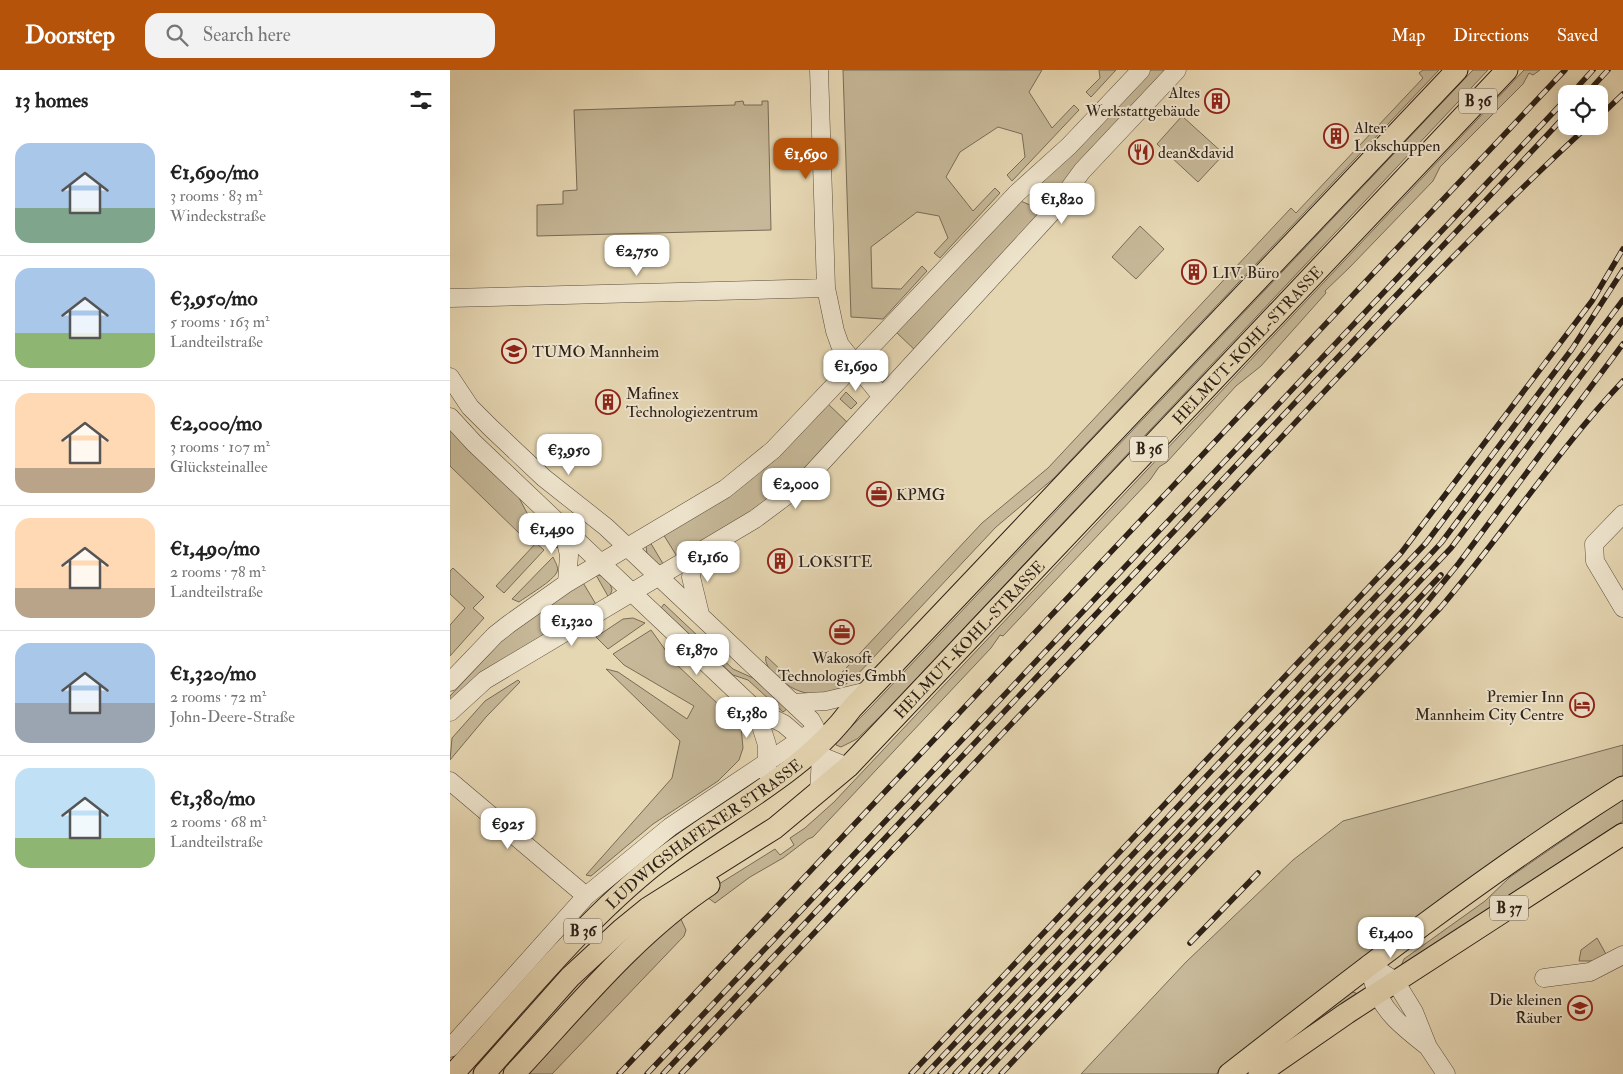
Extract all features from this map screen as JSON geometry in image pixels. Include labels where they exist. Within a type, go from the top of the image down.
[{"type":"main road","name":"B 36","points":[[815,744],[852,708],[1457,70]]},
{"type":"main road","name":"HELMUT-KOHL-STRASSE","points":[[819,792],[848,767],[1507,70]]},
{"type":"main road","name":"LUDWIGSHAFENER STRASSE","points":[[453,1074],[590,924],[620,896],[689,838],[765,790],[815,744]]},
{"type":"main road","points":[[514,1074],[632,947],[686,900],[801,823],[828,800],[848,767]]},
{"type":"main road","name":"B 37","points":[[1228,1074],[1369,964],[1490,876],[1623,787]]},
{"type":"main road","name":"LUDWIGSHAFENER STRASSE","points":[[484,1074],[570,977],[593,954],[648,908],[775,828],[819,792]]},
{"type":"main road","name":"B 37","points":[[1259,1074],[1376,994],[1623,834]]},
{"type":"street","points":[[819,70],[826,288],[835,331],[840,345],[855,366],[882,397]]},
{"type":"street","points":[[450,682],[495,635],[567,583],[702,503],[739,478],[786,438],[1017,193],[1069,146],[1141,70]]},
{"type":"street","points":[[450,712],[485,680],[754,519],[792,492],[1052,212],[1082,171],[1177,70]]},
{"type":"street","points":[[450,298],[826,288]]},
{"type":"street","points":[[450,377],[470,407],[491,428],[544,478],[566,494],[658,575],[793,703],[815,744],[819,792]]},
{"type":"street","points":[[450,417],[474,443],[602,562],[756,710],[784,724],[848,767]]},
{"type":"street","points":[[1620,604],[1595,561],[1594,544],[1623,514]]},
{"type":"street","points":[[562,525],[569,555],[567,583]]},
{"type":"street","points":[[695,553],[692,578],[694,595],[700,616]]},
{"type":"street","points":[[793,703],[826,701],[868,691]]},
{"type":"street","points":[[756,710],[767,745],[768,763],[765,790]]},
{"type":"street","points":[[450,1048],[586,896],[670,827],[768,763],[815,744]]},
{"type":"street","points":[[450,780],[586,896]]},
{"type":"street","points":[[1544,978],[1590,972],[1623,956]]},
{"type":"street","points":[[1369,964],[1395,982],[1414,1012],[1428,1047],[1446,1074]]},
{"type":"street","points":[[1369,964],[1376,994],[1388,1012],[1399,1024],[1428,1047]]},
{"type":"shaded area","points":[[843,70],[1042,70],[1029,92],[1052,128],[1074,105],[1079,110],[1012,181],[1007,175],[1025,157],[1022,134],[998,127],[960,152],[946,177],[973,211],[995,188],[1000,193],[940,258],[934,253],[948,238],[939,216],[917,212],[871,247],[872,288],[901,289],[922,266],[927,271],[883,319],[851,317]]},
{"type":"shaded area","points":[[1099,70],[1116,70],[1091,97],[1086,92],[1100,78]]},
{"type":"shaded area","points":[[1149,70],[1170,70],[1054,203],[1026,191]]},
{"type":"shaded area","points":[[1423,70],[1439,70],[1053,479],[996,527],[855,677],[835,690],[815,694],[795,689],[785,684],[774,674],[767,664],[766,656],[784,673],[833,682],[982,523],[1048,468],[1291,208],[1296,213],[1423,78],[1419,73]]},
{"type":"shaded area","points":[[1473,70],[1488,70],[889,708],[857,739],[841,747],[836,745],[837,741]]},
{"type":"shaded area","points":[[1524,70],[1540,70],[1533,75],[1529,73],[1523,84],[1440,167],[1433,181],[1325,291],[1326,293],[1261,366],[1236,386],[1003,636],[1000,635],[991,648],[813,837],[783,858],[750,877],[715,903],[703,894],[775,849],[780,855],[794,845],[790,838],[805,828],[834,802]]},
{"type":"shaded area","points":[[743,101],[744,105],[762,105],[762,101],[768,101],[771,230],[537,236],[537,205],[563,204],[563,191],[577,190],[574,110],[735,105],[735,102]]},
{"type":"shaded area","points":[[1182,116],[1224,154],[1198,182],[1157,144]]},
{"type":"shaded area","points":[[1018,200],[1047,212],[917,352],[895,331]]},
{"type":"shaded area","points":[[1140,226],[1164,249],[1136,279],[1112,257]]},
{"type":"shaded area","points":[[846,392],[857,403],[851,409],[840,399]]},
{"type":"shaded area","points":[[827,403],[848,423],[775,499],[678,558],[663,534]]},
{"type":"shaded area","points":[[450,428],[516,492],[527,513],[559,546],[557,548],[532,524],[521,535],[450,466]]},
{"type":"shaded area","points":[[650,542],[665,567],[660,567],[647,554],[646,546]]},
{"type":"shaded area","points":[[536,543],[544,550],[504,593],[496,586]]},
{"type":"shaded area","points":[[553,557],[558,568],[555,576],[519,602],[512,599]]},
{"type":"shaded area","points":[[453,568],[484,597],[473,608],[484,618],[450,656],[450,625],[465,608],[450,594],[450,571]]},
{"type":"shaded area","points":[[596,575],[604,577],[610,584],[612,590],[609,598]]},
{"type":"shaded area","points":[[582,581],[597,606],[450,702],[450,696],[514,628]]},
{"type":"shaded area","points":[[664,604],[733,669],[753,678],[787,709],[783,712],[748,680],[733,675],[661,608]]},
{"type":"shaded area","points":[[633,618],[645,623],[608,649],[596,637],[623,619]]},
{"type":"shaded area","points":[[651,630],[674,662],[741,726],[743,748],[739,760],[718,781],[653,824],[591,876],[586,875],[672,778],[680,741],[606,669],[618,672],[687,719],[694,706],[624,665],[613,654]]},
{"type":"shaded area","points":[[518,680],[520,682],[486,717],[450,760],[452,738],[485,701]]},
{"type":"shaded area","points":[[1623,745],[1623,776],[1455,889],[1216,1074],[1081,1074],[1186,962],[1293,860],[1343,821]]},
{"type":"shaded area","points":[[1623,799],[1623,821],[1401,966],[1404,959],[1485,901],[1510,877]]},
{"type":"shaded area","points":[[679,915],[686,930],[684,936],[552,1074],[525,1074],[601,989]]},
{"type":"shaded area","points":[[1597,938],[1607,956],[1594,961],[1579,961],[1581,950]]},
{"type":"shaded area","points":[[1352,992],[1356,993],[1356,998],[1309,1025]]},
{"type":"railway","points":[[619,1074],[1565,70]]},
{"type":"railway","points":[[1579,85],[1593,70]]},
{"type":"railway","points":[[1594,85],[1608,70]]},
{"type":"railway","points":[[1608,108],[1623,94]]},
{"type":"railway","points":[[647,1074],[1558,107]]},
{"type":"railway","points":[[663,1074],[1558,123]]},
{"type":"railway","points":[[681,1074],[1394,318],[1489,220],[1578,135]]},
{"type":"railway","points":[[911,1074],[1401,553],[1592,301],[1623,249]]},
{"type":"railway","points":[[926,1074],[1426,543],[1572,349],[1623,270]]},
{"type":"railway","points":[[940,1074],[1274,723],[1441,543],[1623,300]]},
{"type":"railway","points":[[955,1074],[1451,548],[1623,320]]},
{"type":"railway","points":[[984,1074],[1410,623],[1459,563],[1623,344]]},
{"type":"railway","points":[[1001,1074],[1441,607],[1575,436],[1623,381]]},
{"type":"railway","points":[[971,1074],[1441,575]]},
{"type":"railway","points":[[1190,943],[1258,873]]},
{"type":"place","name":"Altes Werkstattgebäude","points":[[1217,101]]},
{"type":"place","name":"Alter Lokschuppen","points":[[1336,136]]},
{"type":"place","name":"dean&david","points":[[1141,152]]},
{"type":"place","name":"LIV. Büro","points":[[1194,272]]},
{"type":"place","name":"TUMO Mannheim","points":[[514,351]]},
{"type":"place","name":"Mafinex Technologiezentrum","points":[[608,402]]},
{"type":"place","name":"KPMG","points":[[879,494]]},
{"type":"place","name":"LOKSITE","points":[[780,561]]},
{"type":"place","name":"Wakosoft Technologies Gmbh","points":[[842,632]]},
{"type":"place","name":"Premier Inn Mannheim City Centre","points":[[1582,705]]},
{"type":"place","name":"Die kleinen Räuber","points":[[1580,1008]]}]
